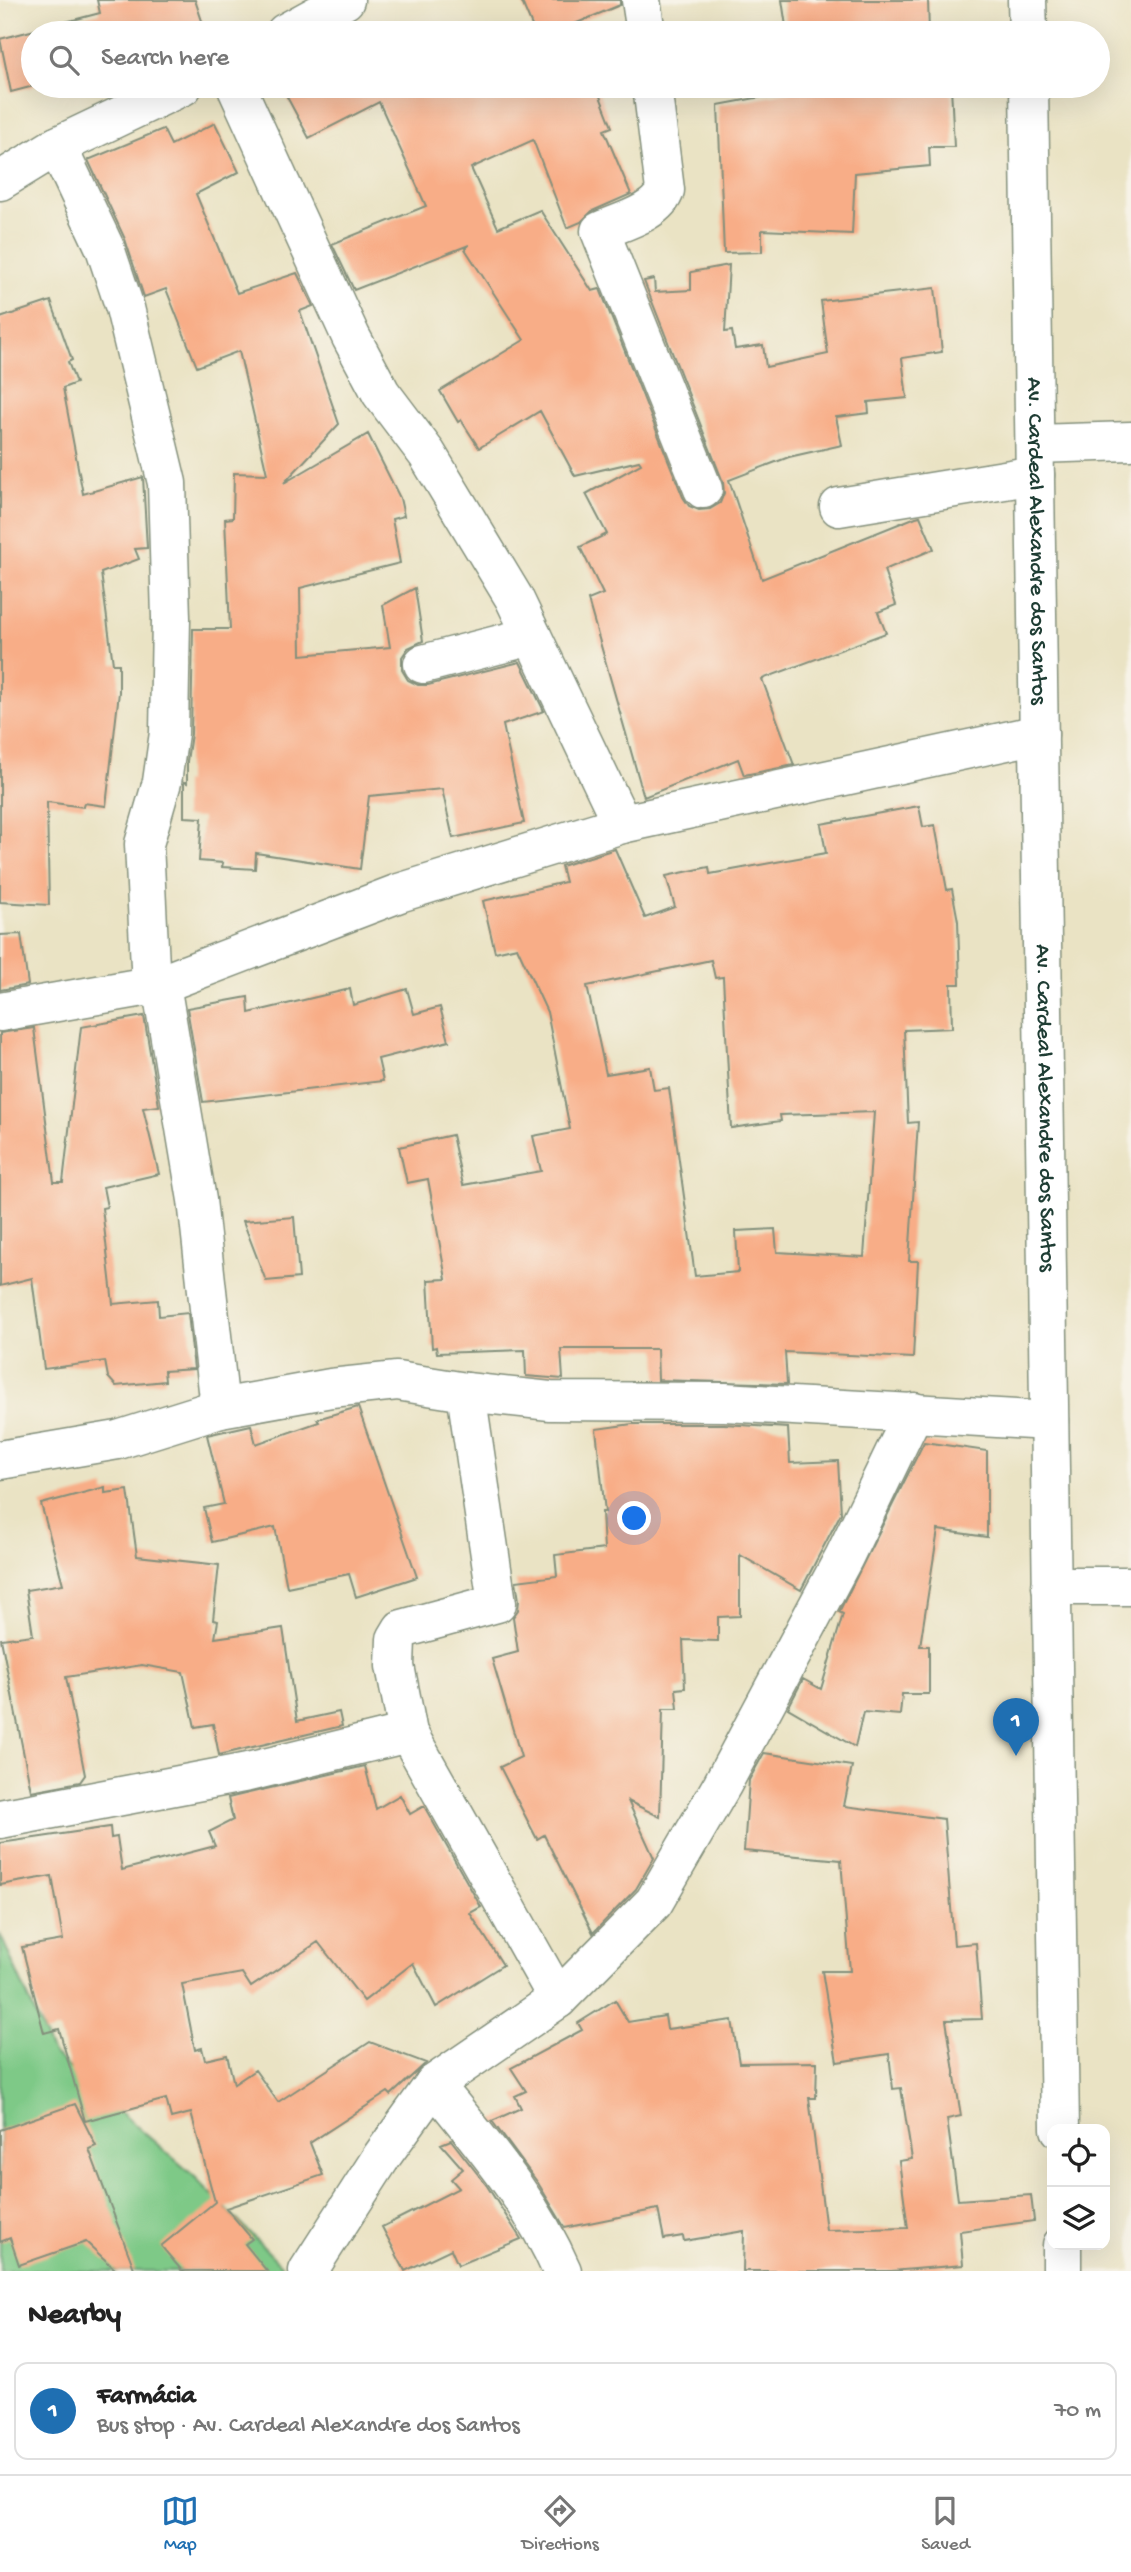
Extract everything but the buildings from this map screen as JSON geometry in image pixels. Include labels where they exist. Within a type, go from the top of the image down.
[{"type":"street","points":[[307,21],[345,0]]},
{"type":"street","points":[[641,0],[644,21]]},
{"type":"street","points":[[1027,0],[1028,21]]},
{"type":"street","points":[[0,181],[57,146],[158,98]]},
{"type":"street","points":[[241,98],[351,337],[381,393],[427,454],[514,598],[622,824]]},
{"type":"street","points":[[654,98],[665,190],[663,195],[653,207],[600,231],[703,489]]},
{"type":"street","name":"Av. Cardeal Alexandre dos Santos","points":[[1029,98],[1060,2124]]},
{"type":"street","points":[[57,146],[105,248],[125,308],[167,483],[171,618],[169,733],[162,782],[145,844],[156,986],[197,1200],[220,1408]]},
{"type":"street","points":[[839,507],[1035,459],[1131,441]]},
{"type":"street","points":[[423,664],[532,636]]},
{"type":"street","points":[[0,1012],[156,986],[399,893],[622,824],[1040,734]]},
{"type":"street","points":[[0,1460],[118,1440],[220,1408],[331,1388],[397,1381],[550,1401],[725,1402],[1049,1421]]},
{"type":"street","points":[[466,1392],[497,1603],[402,1629],[396,1639],[395,1666],[408,1733],[558,1999]]},
{"type":"street","points":[[308,2271],[382,2156],[434,2084],[558,1999],[654,1902],[722,1785],[844,1558],[914,1412]]},
{"type":"street","points":[[1051,1586],[1131,1586]]},
{"type":"street","points":[[0,1819],[248,1772],[408,1733]]},
{"type":"street","points":[[434,2084],[517,2188],[547,2237],[562,2271]]},
{"type":"street","points":[[1062,2250],[1062,2271]]},
{"type":"green space","points":[[0,1934],[53,2054],[194,2176],[287,2271],[0,2271]]},
{"type":"place","name":"Farmácia","points":[[1016,1756]]}]
